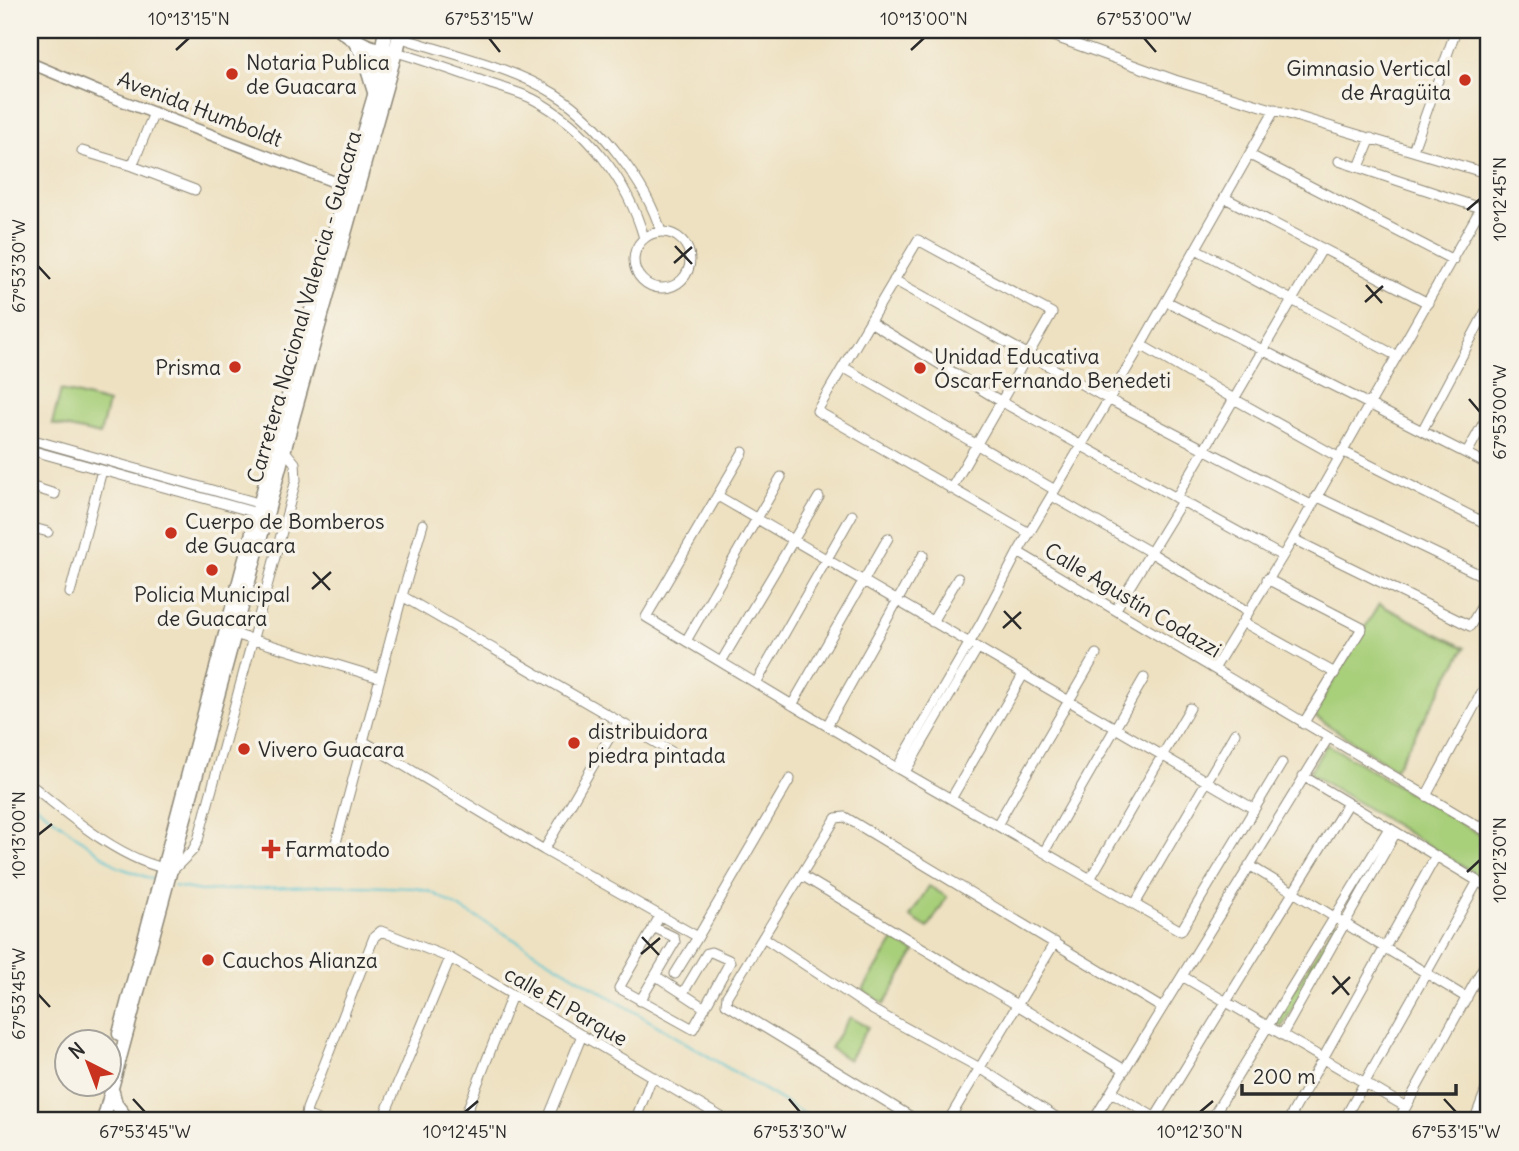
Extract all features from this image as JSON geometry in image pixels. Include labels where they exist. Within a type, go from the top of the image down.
[{"type":"main road","points":[[341,30],[355,41],[389,52]]},
{"type":"main road","name":"Carretera Nacional Valencia - Guacara","points":[[264,510],[285,451],[389,52],[391,32]]},
{"type":"main road","points":[[355,41],[375,92]]},
{"type":"main road","name":"Carretera Nacional Valencia - Guacara","points":[[122,1038],[264,510],[310,314],[353,189],[375,92],[389,52]]},
{"type":"main road","name":"Carretera Nacional Valencia - Guacara","points":[[121,1028],[165,878]]},
{"type":"main road","name":"Carretera Nacional Valencia - Guacara","points":[[96,1121],[105,1098]]},
{"type":"main road","name":"Carretera Nacional Valencia - Guacara","points":[[103,1121],[107,1098]]},
{"type":"main road","points":[[114,1098],[129,1121]]},
{"type":"street","points":[[1036,30],[1175,80],[1489,174]]},
{"type":"street","points":[[1413,150],[1456,30]]},
{"type":"street","points":[[391,32],[508,72],[555,94],[589,122],[621,157],[656,211],[662,232]]},
{"type":"street","points":[[389,52],[533,99],[573,126],[600,154],[620,181],[638,217],[644,238]]},
{"type":"street","name":"Avenida Humboldt","points":[[30,63],[353,189]]},
{"type":"street","name":"Calle Agustín Codazzi","points":[[1275,109],[1141,345],[1018,552],[1485,831]]},
{"type":"street","points":[[132,166],[154,113]]},
{"type":"street","points":[[1359,167],[1371,138]]},
{"type":"street","points":[[82,151],[132,166],[195,190]]},
{"type":"street","points":[[1250,155],[1453,260]]},
{"type":"street","points":[[1339,161],[1485,210]]},
{"type":"street","points":[[1214,669],[1293,539],[1427,303],[1485,210],[1489,194]]},
{"type":"street","points":[[1225,198],[1427,303]]},
{"type":"street","points":[[662,232],[672,234],[681,239],[687,247],[689,268],[676,284],[656,288],[646,284],[639,276],[634,267],[634,256],[637,246],[644,238],[662,232]]},
{"type":"street","points":[[951,489],[1052,313],[918,240],[817,411],[951,489],[1029,533]]},
{"type":"street","points":[[1196,249],[1397,356]]},
{"type":"street","points":[[1116,610],[1204,449],[1322,249]]},
{"type":"street","points":[[894,280],[1108,399],[1311,505]]},
{"type":"street","points":[[1166,301],[1489,465]]},
{"type":"street","points":[[1422,431],[1489,305]]},
{"type":"street","points":[[870,322],[1002,402],[1081,443],[1282,556]]},
{"type":"street","points":[[1141,345],[1234,400],[1489,525]]},
{"type":"street","points":[[843,367],[978,445],[1248,612]]},
{"type":"street","points":[[1467,453],[1489,413]]},
{"type":"street","points":[[30,439],[264,510]]},
{"type":"street","points":[[30,450],[264,510]]},
{"type":"street","points":[[30,784],[66,813],[165,878],[196,846],[296,480],[295,464],[285,451]]},
{"type":"street","points":[[743,452],[646,617],[951,799],[1181,930],[1282,763]]},
{"type":"street","points":[[71,593],[102,470]]},
{"type":"street","points":[[686,641],[781,477]]},
{"type":"street","points":[[30,486],[55,494]]},
{"type":"street","points":[[718,496],[1254,809]]},
{"type":"street","points":[[1316,496],[1489,579]]},
{"type":"street","points":[[721,662],[818,497]]},
{"type":"street","points":[[756,683],[852,515]]},
{"type":"street","points":[[334,850],[423,524]]},
{"type":"street","points":[[30,527],[48,532]]},
{"type":"street","points":[[792,705],[888,538]]},
{"type":"street","points":[[1293,539],[1470,626],[1489,594]]},
{"type":"street","points":[[901,770],[973,646],[1018,552]]},
{"type":"street","points":[[827,726],[923,555]]},
{"type":"street","points":[[932,622],[958,578]]},
{"type":"street","points":[[1268,579],[1362,628],[1303,724]]},
{"type":"street","points":[[402,596],[684,760]]},
{"type":"street","points":[[1243,622],[1335,673]]},
{"type":"street","points":[[231,633],[380,678]]},
{"type":"street","points":[[997,825],[1096,653]]},
{"type":"street","points":[[951,799],[1023,675]]},
{"type":"street","points":[[1044,852],[1144,678]]},
{"type":"street","points":[[1426,796],[1489,679]]},
{"type":"street","points":[[1090,878],[1190,708]]},
{"type":"street","points":[[544,849],[620,721]]},
{"type":"street","points":[[1135,904],[1235,733]]},
{"type":"street","points":[[1093,1121],[1328,738]]},
{"type":"street","points":[[363,741],[698,937]]},
{"type":"street","points":[[1303,776],[1489,888]]},
{"type":"street","points":[[675,974],[790,779]]},
{"type":"street","points":[[1111,1092],[1156,1120],[1348,803]]},
{"type":"street","points":[[1485,831],[1489,814]]},
{"type":"street","points":[[918,1121],[726,1004],[726,996],[836,818],[845,817],[1162,1008]]},
{"type":"street","points":[[1210,1121],[1334,917],[1392,830]]},
{"type":"street","points":[[1283,1033],[1345,924],[1392,830]]},
{"type":"street","points":[[1288,1121],[1436,856]]},
{"type":"street","points":[[1249,865],[1467,998]]},
{"type":"street","points":[[801,875],[1125,1070]]},
{"type":"street","points":[[1343,1121],[1478,881]]},
{"type":"street","points":[[660,916],[619,986],[621,990],[691,1029],[730,962],[728,959],[707,953],[683,993]]},
{"type":"street","points":[[640,1001],[675,940],[653,927]]},
{"type":"street","name":"calle El Parque","points":[[320,1121],[306,1115],[307,1109],[374,937],[381,931],[450,958],[722,1120]]},
{"type":"street","points":[[763,937],[873,1010],[980,1068],[1062,1121]]},
{"type":"street","points":[[948,1121],[1055,943]]},
{"type":"street","points":[[1398,1121],[1489,957]]},
{"type":"street","points":[[382,1121],[450,958]]},
{"type":"street","points":[[656,976],[705,1008]]},
{"type":"street","points":[[1182,976],[1406,1107]]},
{"type":"street","points":[[463,1121],[512,995]]},
{"type":"street","points":[[547,1121],[582,1035]]},
{"type":"street","points":[[635,1121],[652,1077]]},
{"type":"street","points":[[1474,1121],[1489,1082]]},
{"type":"green space","points":[[61,390],[108,403],[100,435],[52,424]]},
{"type":"green space","points":[[1379,604],[1465,648],[1395,769],[1313,715]]},
{"type":"green space","points":[[1327,744],[1489,840],[1489,882],[1309,773]]},
{"type":"green space","points":[[929,886],[947,897],[928,928],[910,917]]},
{"type":"green space","points":[[1335,922],[1341,925],[1282,1027],[1274,1023]]},
{"type":"green space","points":[[894,940],[915,952],[884,1004],[863,990]]},
{"type":"green space","points":[[850,1017],[868,1027],[849,1060],[830,1048]]},
{"type":"waterway","points":[[30,801],[118,867],[155,880]]},
{"type":"waterway","points":[[174,886],[201,891],[333,885],[415,888],[431,892],[816,1121]]},
{"type":"place","name":"Notaria Publica de Guacara","points":[[232,74]]},
{"type":"place","name":"Gimnasio Vertical de Aragüita","points":[[1465,80]]},
{"type":"place","name":"Prisma","points":[[235,367]]},
{"type":"place","name":"Unidad Educativa ÓscarFernando Benedeti","points":[[920,368]]},
{"type":"place","name":"Cuerpo de Bomberos de Guacara","points":[[171,533]]},
{"type":"place","name":"Policia Municipal de Guacara","points":[[212,570]]},
{"type":"place","name":"distribuidora piedra pintada","points":[[574,743]]},
{"type":"place","name":"Vivero Guacara","points":[[244,749]]},
{"type":"place","name":"Farmatodo","points":[[271,849]]},
{"type":"place","name":"Cauchos Alianza","points":[[208,960]]}]
